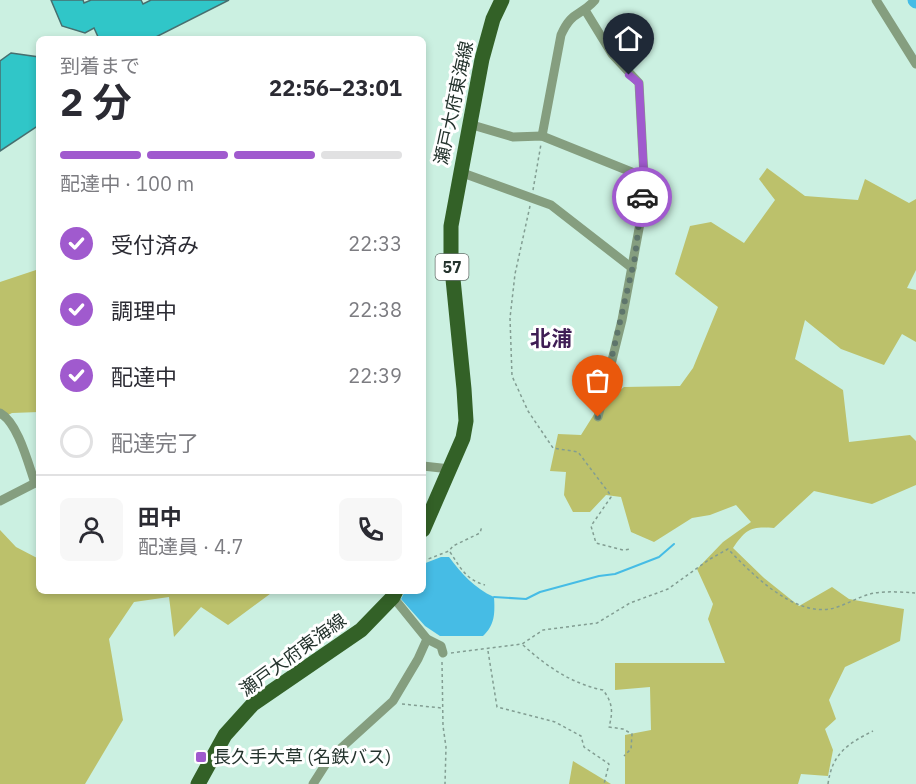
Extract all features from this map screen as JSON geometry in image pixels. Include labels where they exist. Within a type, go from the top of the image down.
[{"type":"main road","name":"瀬戸大府東海線","points":[[426,523],[463,438],[466,421],[451,259],[451,226],[482,59],[493,19],[502,0]]},
{"type":"main road","name":"瀬戸大府東海線","points":[[198,784],[225,735],[254,705],[361,630],[394,594]]},
{"type":"street","points":[[542,136],[561,35],[567,21],[576,13],[585,10],[595,0]]},
{"type":"street","points":[[876,0],[916,64]]},
{"type":"street","points":[[585,10],[612,54],[639,83],[644,177],[641,218],[632,267],[598,417]]},
{"type":"street","points":[[469,124],[513,137],[542,136],[644,177]]},
{"type":"street","points":[[460,172],[532,196],[560,210],[632,267]]},
{"type":"street","points":[[0,413],[12,423],[17,431],[36,479]]},
{"type":"street","points":[[426,466],[450,469]]},
{"type":"street","points":[[0,501],[36,483]]},
{"type":"street","points":[[394,594],[427,639],[441,646],[443,653]]},
{"type":"street","points":[[313,784],[329,759],[393,701],[427,639]]},
{"type":"path","points":[[542,136],[515,274],[510,318],[512,376],[528,411],[552,448],[578,452],[609,493],[611,497],[591,526],[596,543],[623,550],[631,549]]},
{"type":"path","points":[[426,560],[450,551],[453,546],[480,533],[482,526]]},
{"type":"path","points":[[445,784],[446,747],[442,708],[443,653],[522,644],[543,630],[597,623],[630,603],[668,589],[728,549],[753,576],[772,590],[815,610],[831,609],[874,593],[916,593]]},
{"type":"path","points":[[450,551],[466,576],[485,585]]},
{"type":"path","points":[[522,644],[555,671],[585,687],[603,690],[611,700],[612,713],[609,727],[623,729],[632,734],[631,749],[624,756]]},
{"type":"path","points":[[487,649],[497,707],[555,722],[580,736],[584,747],[609,764],[604,784]]},
{"type":"path","points":[[393,701],[417,707],[442,708]]},
{"type":"path","points":[[828,784],[832,764],[840,752],[858,738],[873,731]]},
{"type":"green space","points":[[767,168],[805,196],[858,200],[865,179],[909,203],[916,199],[916,270],[907,288],[916,290],[916,342],[902,334],[884,365],[841,349],[805,320],[795,359],[843,390],[849,442],[910,435],[916,441],[916,485],[872,504],[814,491],[774,528],[754,528],[746,533],[733,548],[764,578],[799,606],[832,587],[849,599],[904,609],[900,641],[845,667],[829,700],[836,719],[825,729],[833,750],[828,776],[801,774],[798,784],[625,784],[625,735],[651,730],[650,687],[615,690],[615,663],[725,663],[708,619],[713,604],[697,569],[723,542],[751,522],[736,505],[710,515],[692,518],[654,542],[631,532],[621,497],[606,495],[590,512],[573,512],[564,495],[566,472],[550,471],[558,434],[581,435],[598,408],[624,387],[680,386],[693,368],[718,307],[675,274],[690,226],[711,222],[744,243],[775,200],[759,179]]},
{"type":"green space","points":[[36,270],[36,412],[12,413],[0,419],[0,282]]},
{"type":"green space","points":[[0,530],[16,547],[36,557],[36,594],[270,594],[228,625],[201,607],[174,637],[169,597],[134,602],[109,639],[123,720],[85,784],[0,784]]},
{"type":"green space","points":[[573,761],[611,784],[569,784]]},
{"type":"water","points":[[441,557],[449,557],[469,580],[494,597],[493,618],[490,628],[483,636],[440,636],[425,626],[401,599],[404,594],[426,594],[426,563]]},
{"type":"building","points":[[51,0],[83,0],[84,3],[91,0],[141,0],[143,4],[151,0],[229,0],[158,36],[98,36],[94,28],[85,33],[62,26]]},
{"type":"building","points":[[11,53],[36,57],[36,127],[0,151],[0,61]]},
{"type":"waterway","points":[[494,597],[526,599],[540,592],[615,574],[659,557],[674,544]]},
{"type":"way so far","points":[[598,417],[635,257],[642,197]]},
{"type":"place","name":"長久手大草 (名鉄バス)","points":[[201,757]]},
{"type":"district","name":"北浦","points":[[551,339]]},
{"type":"route","points":[[629,75],[639,83],[644,177],[642,197]]}]
